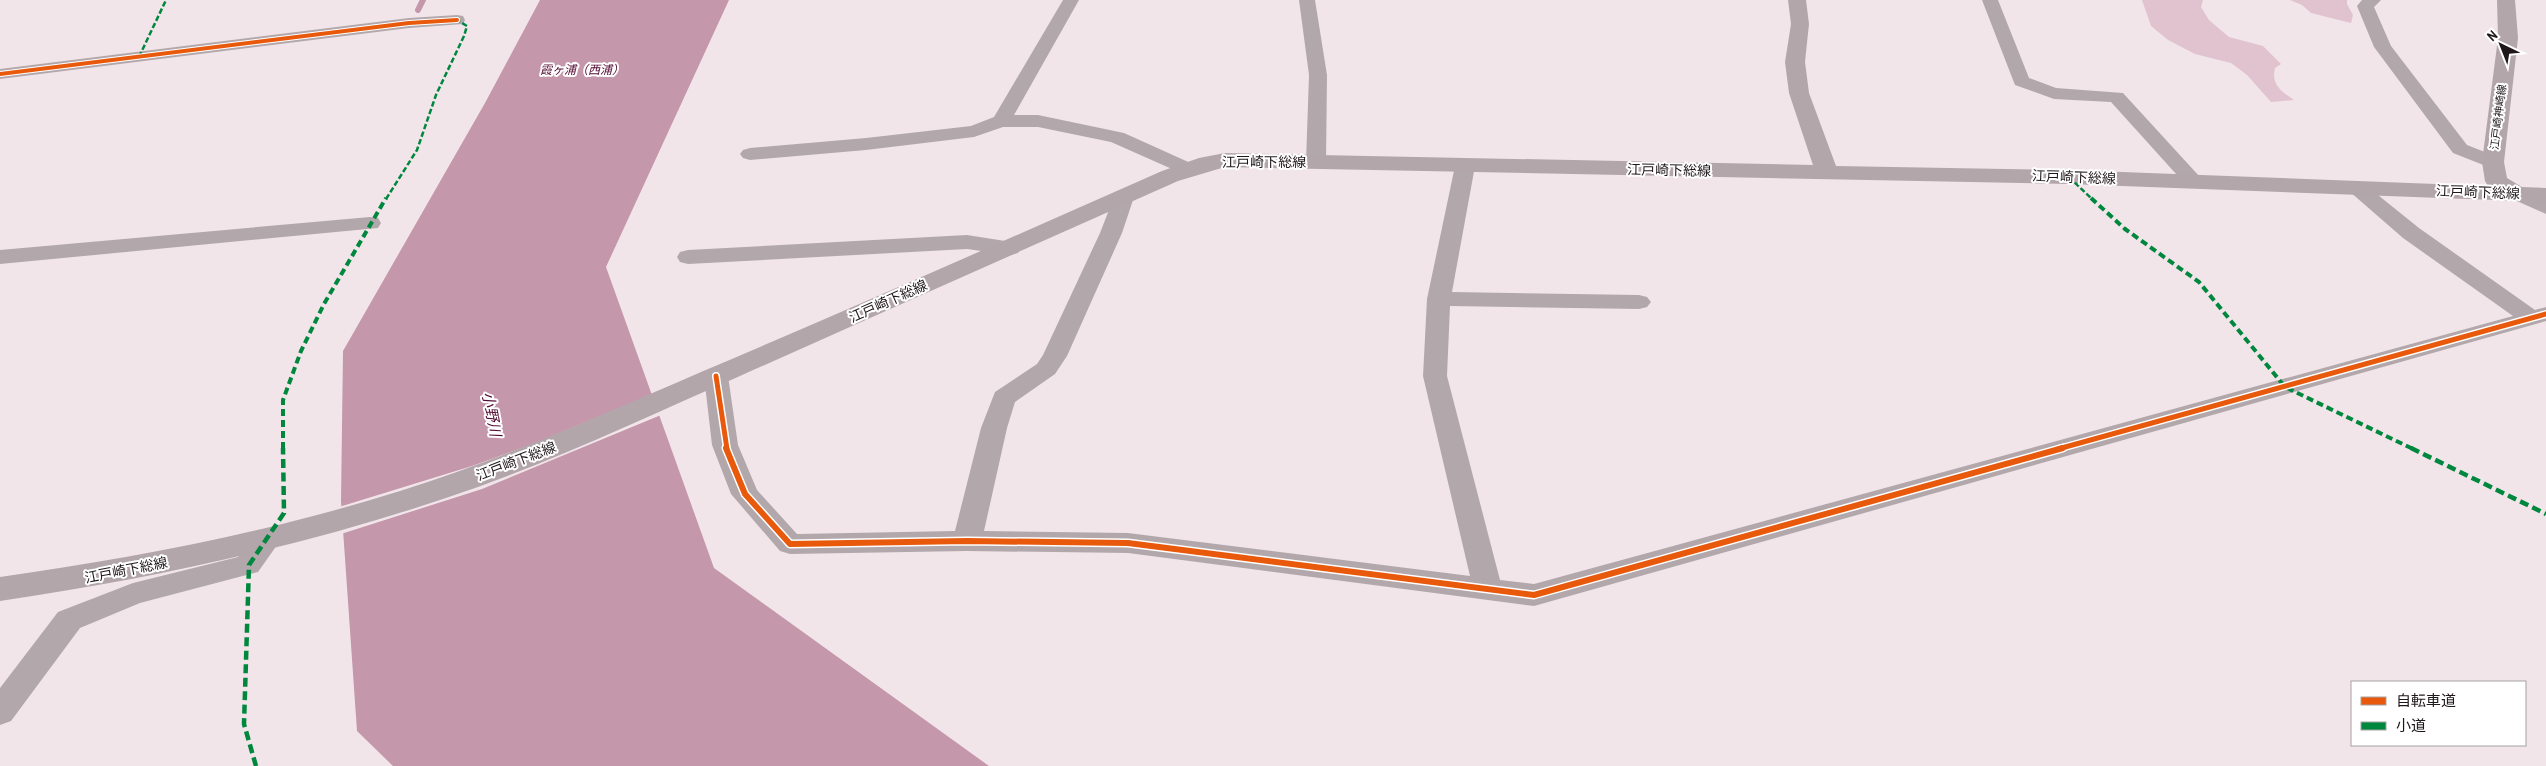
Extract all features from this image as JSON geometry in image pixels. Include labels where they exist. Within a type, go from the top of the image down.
[{"type":"main road","points":[[1797,0],[1800,24],[1795,62],[1799,93],[1827,172]]},
{"type":"main road","name":"江戸崎神崎線","points":[[2506,0],[2508,38],[2493,162],[2496,181],[2515,193]]},
{"type":"main road","name":"江戸崎下総線","points":[[0,589],[148,566],[313,527],[401,501],[528,457],[1188,169],[1225,160],[2193,181],[2546,195]]},
{"type":"street","points":[[1000,121],[1071,0]]},
{"type":"street","points":[[1307,0],[1318,75],[1316,162]]},
{"type":"street","points":[[1990,0],[2021,81],[2054,93],[2116,97],[2193,181]]},
{"type":"street","points":[[2372,0],[2365,6],[2383,47],[2460,149],[2493,162]]},
{"type":"street","points":[[0,74],[410,23],[457,20]]},
{"type":"street","points":[[750,154],[866,144],[974,131],[1000,121],[1038,121],[1117,137],[1188,169]]},
{"type":"street","points":[[1465,166],[1439,299],[1435,376],[1488,590]]},
{"type":"street","points":[[2356,187],[2412,232],[2538,316]]},
{"type":"street","points":[[2515,193],[2546,208]]},
{"type":"street","points":[[967,540],[994,428],[1004,398],[1046,369],[1055,356],[1111,233],[1124,197]]},
{"type":"street","points":[[0,257],[370,223]]},
{"type":"street","points":[[688,256],[967,242],[1010,248]]},
{"type":"street","points":[[1439,299],[1639,302]]},
{"type":"street","points":[[707,380],[725,445],[745,494],[790,544],[967,540],[1128,543],[1534,595],[2538,316]]},
{"type":"street","points":[[0,712],[69,620],[133,594],[248,565],[268,538]]},
{"type":"shaded area","points":[[2142,0],[2203,0],[2201,7],[2209,20],[2229,37],[2263,46],[2281,64],[2275,68],[2274,79],[2278,87],[2294,100],[2271,102],[2247,75],[2231,63],[2195,54],[2168,40],[2151,26]]},
{"type":"shaded area","points":[[2290,0],[2347,0],[2353,15],[2351,23],[2311,13],[2302,5]]},
{"type":"water","points":[[540,0],[729,0],[606,267],[714,568],[989,766],[393,766],[357,731],[341,501],[343,351],[485,103]]},
{"type":"pier","points":[[653,394],[661,415],[482,489],[341,534],[339,507],[472,466],[538,442]]},
{"type":"waterway","points":[[418,10],[423,0]]},
{"type":"marked path","points":[[139,57],[166,0]]},
{"type":"marked path","points":[[256,766],[244,724],[249,565],[284,513],[283,400],[301,351],[324,304],[370,223],[417,150],[436,95],[464,36],[467,26],[457,20]]},
{"type":"marked path","points":[[2069,177],[2125,229],[2199,282],[2285,387],[2546,514]]},
{"type":"cycle path","points":[[0,74],[409,23],[457,20]]},
{"type":"cycle path","points":[[716,376],[725,445],[745,494],[790,544],[967,541],[1128,543],[1534,595],[2546,314]]},
{"type":"water label","name":"霞ヶ浦（西浦）","points":[[582,70]]},
{"type":"water label","name":"小野川","points":[[492,414]]}]
